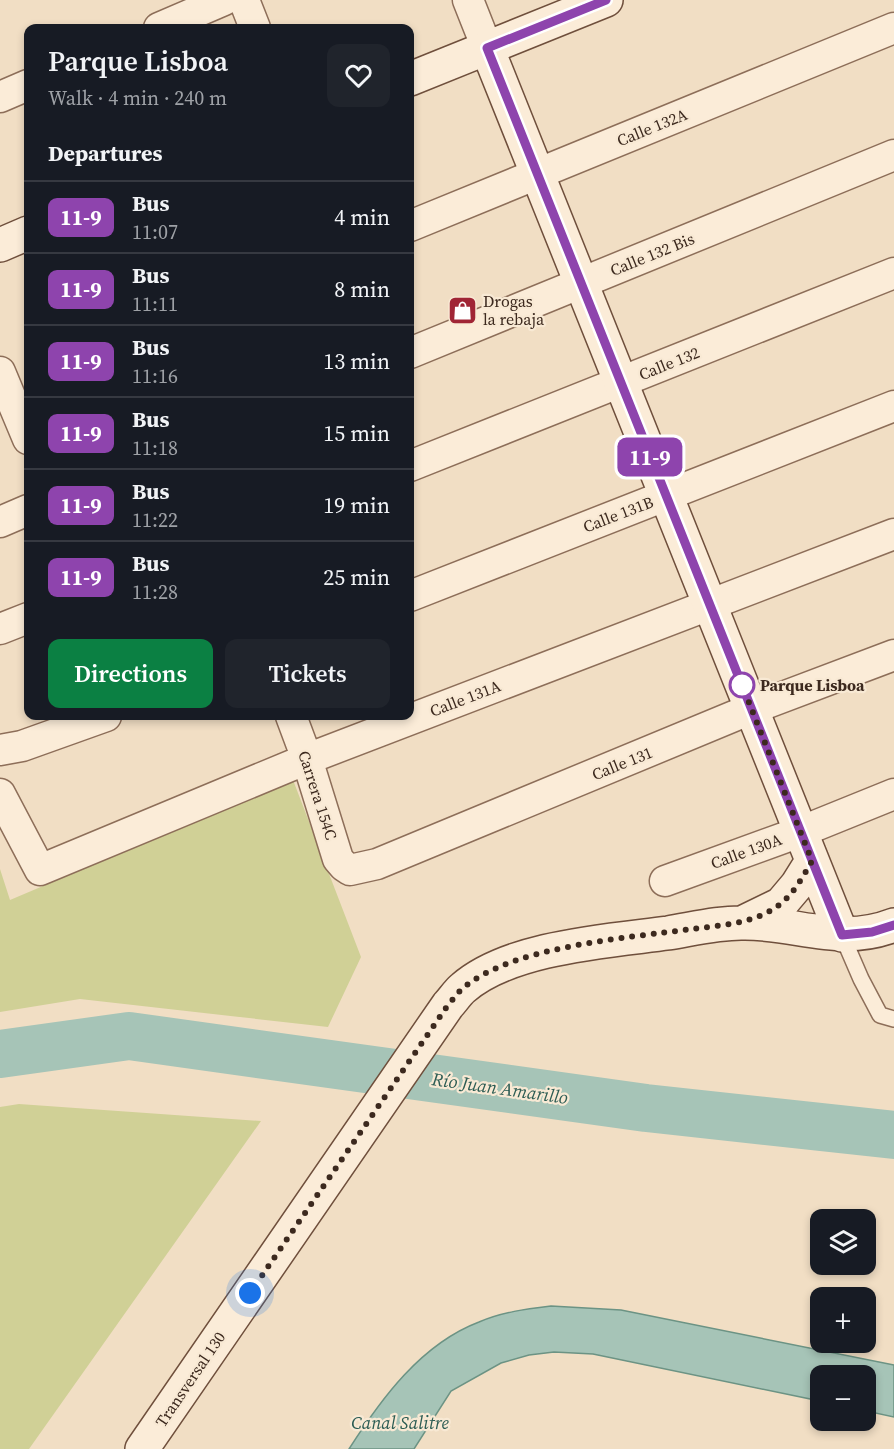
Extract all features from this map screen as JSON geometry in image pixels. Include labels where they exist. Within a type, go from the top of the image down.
[{"type":"main road","points":[[414,78],[606,0]]},
{"type":"main road","points":[[487,48],[842,935]]},
{"type":"main road","points":[[0,245],[24,235]]},
{"type":"main road","name":"Transversal 130","points":[[744,922],[781,904],[797,885],[812,861]]},
{"type":"main road","name":"Transversal 130","points":[[142,1449],[448,1005],[463,988],[483,975],[529,956],[586,944],[744,922],[842,935],[872,932],[894,925]]},
{"type":"street","points":[[168,24],[224,0]]},
{"type":"street","points":[[244,0],[253,24]]},
{"type":"street","points":[[468,0],[487,48]]},
{"type":"street","name":"Calle 132A","points":[[414,224],[894,28]]},
{"type":"street","points":[[0,97],[24,87]]},
{"type":"street","name":"Calle 132 Bis","points":[[414,351],[894,155]]},
{"type":"street","name":"Calle 132","points":[[414,464],[894,273]]},
{"type":"street","points":[[0,372],[24,429]]},
{"type":"street","name":"Calle 131B","points":[[414,594],[894,406]]},
{"type":"street","points":[[0,522],[24,512]]},
{"type":"street","name":"Calle 131A","points":[[414,718],[894,534]]},
{"type":"street","points":[[0,629],[24,620]]},
{"type":"street","name":"Calle 131","points":[[350,870],[377,864],[751,709],[894,655]]},
{"type":"street","points":[[0,750],[22,746],[95,720]]},
{"type":"street","name":"Carrera 154C","points":[[292,720],[338,859],[350,870]]},
{"type":"street","name":"Calle 131A","points":[[0,794],[40,870],[307,759],[408,720]]},
{"type":"street","name":"Calle 130A","points":[[665,881],[800,832],[894,794]]},
{"type":"lane","points":[[842,935],[880,1015],[894,1019]]},
{"type":"green space","points":[[293,780],[361,957],[328,1027],[80,999],[0,1012],[0,869],[10,900]]},
{"type":"green space","points":[[19,1104],[261,1121],[29,1449],[0,1449],[0,1107]]},
{"type":"water","name":"Canal Salitre","points":[[551,1306],[621,1310],[810,1348],[810,1353],[834,1353],[894,1365],[894,1417],[876,1413],[876,1365],[810,1365],[810,1399],[593,1354],[554,1352],[529,1355],[501,1363],[451,1391],[414,1449],[349,1449],[389,1393],[421,1359],[458,1332],[514,1311]]},
{"type":"waterway","name":"Río Juan Amarillo","points":[[0,1054],[129,1036],[646,1108],[894,1135]]},
{"type":"bus line","name":"11-9","points":[[606,0],[487,48],[842,935],[872,932],[894,925]]},
{"type":"place","name":"Drogas la rebaja","points":[[462,310]]},
{"type":"place","name":"Parque Lisboa","points":[[742,685]]},
{"type":"route","points":[[250,1293],[448,1005],[463,988],[483,975],[529,956],[586,944],[744,922],[773,909],[789,895],[812,861],[742,685]]}]
